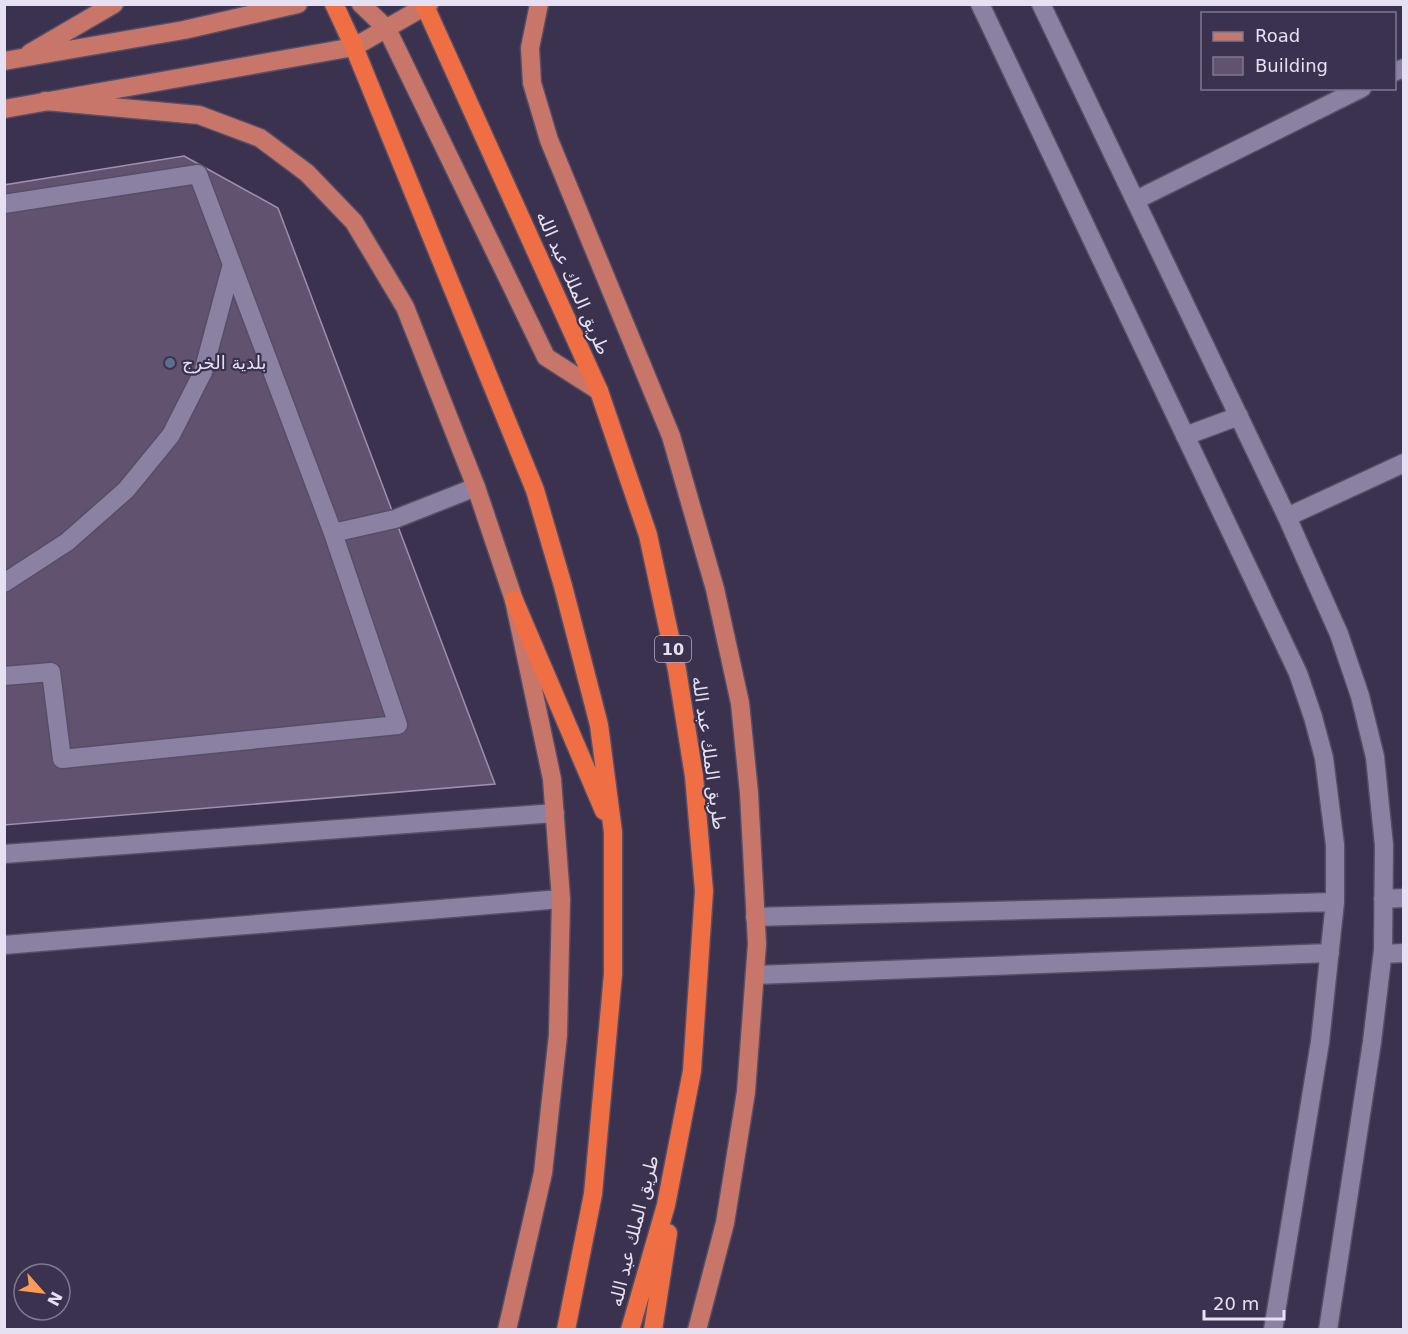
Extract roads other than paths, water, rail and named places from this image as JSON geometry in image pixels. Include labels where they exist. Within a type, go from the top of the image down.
[{"type":"highway","points":[[334,4],[354,47],[535,489],[599,725],[613,832],[613,974],[593,1194],[566,1329]]},
{"type":"highway","name":"طريق الملك عبد الله","points":[[423,5],[599,391],[648,535],[677,670],[694,776],[704,891],[692,1071],[666,1205],[630,1329]]},
{"type":"highway","points":[[513,600],[613,832]]},
{"type":"highway","points":[[653,1329],[692,1071]]},
{"type":"main road","points":[[13,60],[114,4]]},
{"type":"main road","points":[[13,60],[184,30],[298,4]]},
{"type":"main road","points":[[361,4],[387,28],[546,357],[599,391]]},
{"type":"main road","points":[[539,4],[530,48],[535,94],[549,140],[671,436],[715,589],[740,703],[749,793],[757,944],[755,975],[746,1092],[725,1223],[697,1329]]},
{"type":"main road","points":[[4,109],[354,47],[423,5]]},
{"type":"main road","points":[[45,101],[199,115],[260,138],[307,173],[354,222],[405,308],[476,487],[513,600],[552,779],[561,899],[558,1035],[543,1173],[507,1329]]},
{"type":"street","points":[[980,4],[1298,674],[1313,717],[1323,758],[1335,844],[1335,902],[1320,1042],[1273,1329]]},
{"type":"street","points":[[1041,4],[1287,517],[1339,634],[1375,757],[1384,845],[1383,954],[1372,1042],[1328,1329]]},
{"type":"street","points":[[1136,200],[1358,90]]},
{"type":"street","points":[[4,204],[198,174],[333,533],[398,725],[62,759],[51,672],[4,676]]},
{"type":"street","points":[[4,583],[76,534],[126,490],[171,435],[202,372],[232,264]]},
{"type":"street","points":[[1185,436],[1239,416]]},
{"type":"street","points":[[1287,517],[1404,463]]},
{"type":"street","points":[[333,533],[395,519],[476,487]]},
{"type":"street","points":[[4,854],[555,813]]},
{"type":"street","points":[[1383,899],[1404,898]]},
{"type":"street","points":[[4,945],[561,899]]},
{"type":"street","points":[[755,917],[1335,902]]},
{"type":"street","points":[[755,975],[1330,953]]},
{"type":"street","points":[[1383,954],[1404,953]]},
{"type":"place","name":"بلدية الخرج","points":[[170,363]]}]
